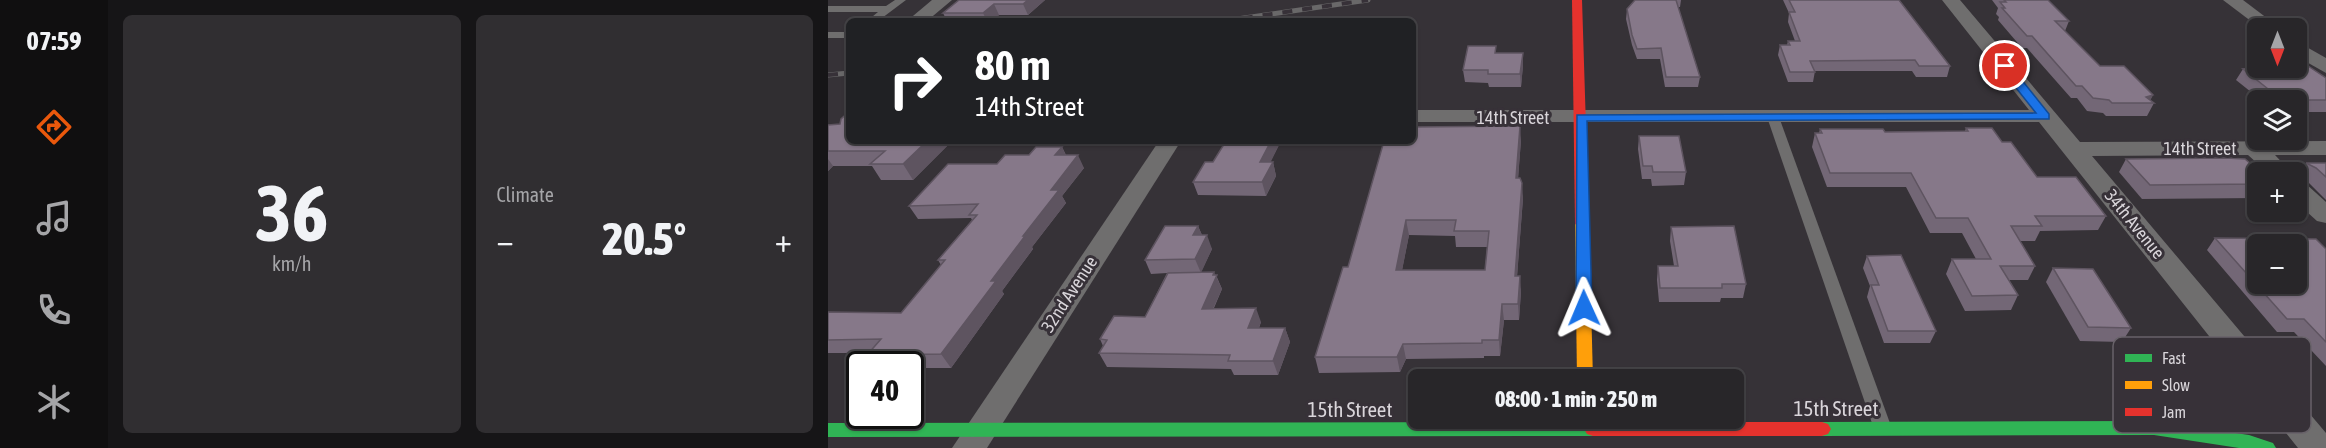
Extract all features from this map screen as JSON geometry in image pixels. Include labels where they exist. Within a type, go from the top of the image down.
[{"type":"main road","points":[[1577,0],[1585,369]]},
{"type":"main road","name":"15th Street","points":[[1744,429],[2113,428]]},
{"type":"main road","name":"15th Street","points":[[828,430],[975,439],[1586,429]]},
{"type":"main road","name":"15th Street","points":[[2182,433],[2256,446]]},
{"type":"street","points":[[920,18],[943,0]]},
{"type":"street","name":"34th Avenue","points":[[1952,0],[2227,337]]},
{"type":"street","points":[[2232,0],[2257,18]]},
{"type":"street","points":[[2307,54],[2326,67]]},
{"type":"street","name":"14th Street","points":[[1416,117],[2045,116]]},
{"type":"street","name":"32nd Avenue","points":[[975,439],[1168,144]]},
{"type":"street","name":"14th Street","points":[[2074,149],[2247,148]]},
{"type":"street","name":"14th Street","points":[[2307,148],[2326,148]]},
{"type":"street","points":[[2255,150],[2269,162]]},
{"type":"street","points":[[2307,198],[2326,214]]},
{"type":"street","name":"34th Avenue","points":[[2306,433],[2318,448]]},
{"type":"lane","points":[[876,18],[901,0]]},
{"type":"lane","points":[[828,9],[888,9]]},
{"type":"lane","points":[[828,35],[846,35]]},
{"type":"lane","points":[[1773,117],[1883,429]]},
{"type":"building","points":[[959,0],[1028,0],[1023,4],[994,4],[983,13],[943,13]]},
{"type":"building","points":[[1635,0],[1676,0],[1700,77],[1666,77],[1661,48],[1637,49],[1627,9]]},
{"type":"building","points":[[1789,0],[1899,0],[1950,66],[1919,66],[1915,60],[1810,61],[1815,72],[1790,72],[1780,45],[1790,45],[1788,41],[1800,41],[1789,12],[1795,12]]},
{"type":"building","points":[[2004,0],[2048,0],[2069,21],[2055,21],[2100,66],[2124,66],[2153,95],[2146,97],[2154,103],[2112,103],[2109,100],[2093,98],[2082,86],[2076,86],[2032,36],[2027,36],[2002,8],[2005,8],[2000,2],[2006,2]]},
{"type":"building","points":[[1468,46],[1496,46],[1495,53],[1523,53],[1520,74],[1488,74],[1488,70],[1463,70]]},
{"type":"building","points":[[2307,66],[2326,78],[2326,100],[2307,100],[2307,90],[2269,90],[2254,78],[2307,78]]},
{"type":"building","points":[[846,115],[846,144],[924,144],[903,164],[870,164],[885,151],[828,151],[828,125],[840,124],[841,119]]},
{"type":"building","points":[[1520,126],[1516,178],[1520,178],[1522,183],[1515,276],[1520,276],[1518,304],[1502,304],[1499,340],[1482,340],[1482,343],[1403,344],[1397,357],[1315,357],[1343,267],[1348,267],[1383,144],[1416,144],[1416,127]],"holes":[[[1406,220],[1456,220],[1454,231],[1489,231],[1485,270],[1396,270]]]},
{"type":"building","points":[[1966,128],[1992,128],[2002,142],[2011,142],[2037,177],[2076,177],[2106,216],[2035,216],[2042,226],[2011,226],[2035,266],[2000,266],[2018,295],[1972,296],[1952,259],[1991,259],[1968,218],[1936,218],[1911,173],[1830,173],[1815,133],[1822,133],[1820,129],[1883,129],[1885,132],[1968,131]]},
{"type":"building","points":[[1639,136],[1679,136],[1686,172],[1653,172],[1652,166],[1643,166]]},
{"type":"building","points":[[1224,144],[1269,144],[1260,162],[1273,162],[1262,182],[1193,182],[1205,162],[1213,162]]},
{"type":"building","points":[[1036,147],[1062,147],[1055,155],[1078,155],[1051,190],[1059,190],[1023,236],[1025,236],[991,281],[996,281],[941,354],[924,354],[924,351],[870,351],[881,339],[828,340],[828,312],[901,313],[945,260],[938,260],[977,215],[969,215],[978,204],[909,206],[948,164],[997,164],[1005,155],[1029,155]]},
{"type":"building","points":[[2126,159],[2245,159],[2248,162],[2247,184],[2150,185]]},
{"type":"building","points":[[2307,163],[2326,163],[2326,177]]},
{"type":"building","points":[[1165,226],[1198,226],[1193,235],[1207,235],[1195,259],[1145,260]]},
{"type":"building","points":[[1734,226],[1746,284],[1722,284],[1722,288],[1660,288],[1658,266],[1678,266],[1671,227]]},
{"type":"building","points":[[2215,238],[2247,238],[2247,274]]},
{"type":"building","points":[[2307,239],[2316,239],[2326,249],[2326,342],[2304,319],[2287,319],[2265,294],[2307,294]]},
{"type":"building","points":[[1901,255],[1936,331],[1888,331],[1871,285],[1879,285],[1867,256]]},
{"type":"building","points":[[2053,268],[2093,269],[2131,328],[2088,327]]},
{"type":"building","points":[[1214,272],[1213,275],[1217,275],[1202,309],[1256,308],[1248,328],[1285,328],[1273,361],[1228,361],[1230,355],[1099,353],[1107,340],[1100,339],[1114,316],[1145,317],[1168,273]]},
{"type":"railway","points":[[1244,18],[1368,0]]},
{"type":"railway","points":[[828,75],[846,73]]},
{"type":"traffic: fast","points":[[1822,429],[2113,428]]},
{"type":"traffic: fast","points":[[828,430],[1593,429]]},
{"type":"traffic: fast","points":[[2188,433],[2249,442],[2267,448]]},
{"type":"traffic: slow","points":[[1582,224],[1585,369]]},
{"type":"traffic: jam","points":[[1577,0],[1582,224]]},
{"type":"traffic: jam","points":[[1744,429],[1822,429]]},
{"type":"route","points":[[1584,308],[1581,117],[2045,116],[2005,66]]}]
